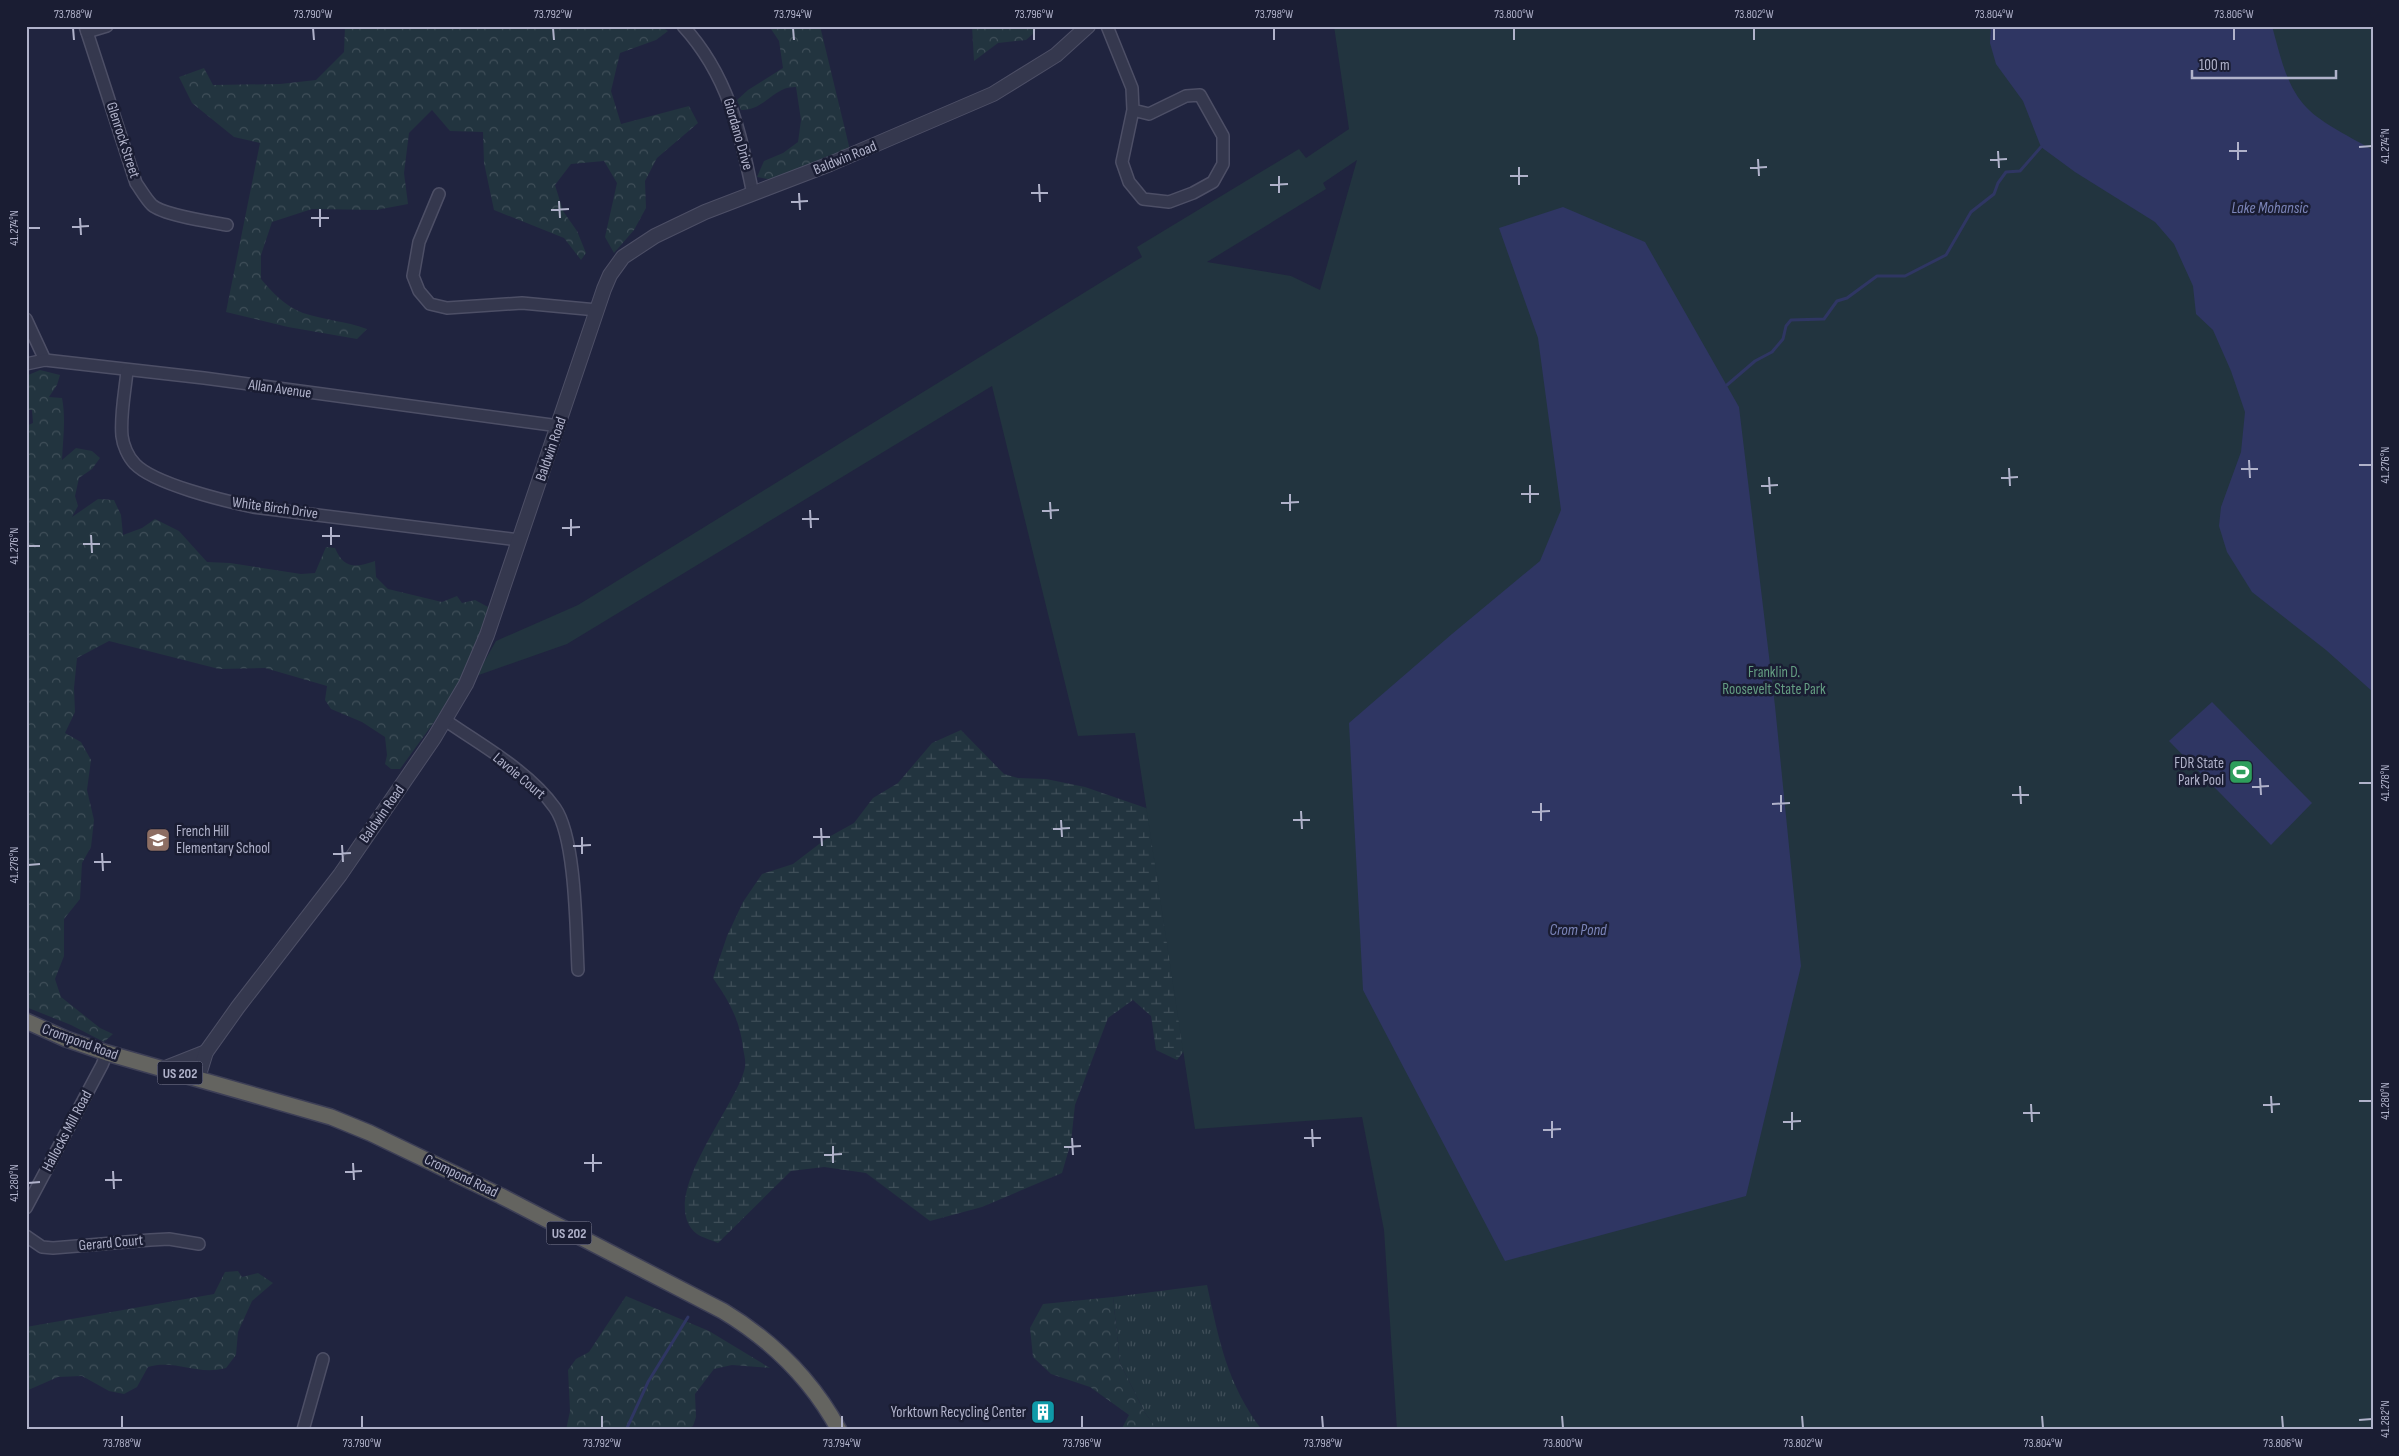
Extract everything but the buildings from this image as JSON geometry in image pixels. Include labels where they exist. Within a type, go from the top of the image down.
[{"type":"highway","name":"Crompond Road","points":[[26,1021],[66,1039],[107,1053],[331,1116],[383,1138],[723,1311],[754,1331],[791,1365],[817,1396],[838,1430]]},
{"type":"street","points":[[86,29],[107,26]]},
{"type":"street","name":"Giordano Drive","points":[[683,26],[705,54],[732,105],[753,194]]},
{"type":"street","name":"Baldwin Road","points":[[198,1078],[206,1052],[238,1007],[340,875],[446,720],[476,662],[559,426],[596,310],[610,274],[624,257],[636,247],[676,225],[869,148],[993,94],[1056,55],[1088,26]]},
{"type":"street","points":[[1107,26],[1132,88],[1133,110],[1122,162],[1130,182],[1142,199],[1170,202],[1193,193],[1213,182],[1223,164],[1223,136],[1200,95],[1186,96],[1149,114],[1133,110]]},
{"type":"street","name":"Glenrock Street","points":[[86,29],[136,183],[144,195],[154,206],[173,214],[227,225]]},
{"type":"street","points":[[439,194],[419,242],[413,276],[419,291],[430,304],[447,308],[522,303],[596,310]]},
{"type":"street","points":[[26,319],[45,360]]},
{"type":"street","name":"Allan Avenue","points":[[26,364],[45,360],[127,371],[204,378],[559,426]]},
{"type":"street","name":"White Birch Drive","points":[[127,371],[122,422],[122,437],[125,448],[133,462],[140,468],[174,485],[217,500],[253,506],[519,540]]},
{"type":"street","name":"Lavoie Court","points":[[446,720],[516,770],[556,809],[563,827],[571,863],[578,970]]},
{"type":"street","points":[[163,1069],[206,1052]]},
{"type":"street","name":"Hallocks Mill Road","points":[[26,1208],[107,1053]]},
{"type":"street","name":"Gerard Court","points":[[26,1236],[42,1247],[53,1248],[169,1239],[199,1244]]},
{"type":"street","points":[[303,1430],[323,1359]]},
{"type":"green space","points":[[345,26],[660,26],[668,31],[656,40],[620,53],[611,91],[621,124],[689,106],[698,123],[657,158],[645,181],[646,208],[634,230],[614,253],[605,237],[617,183],[604,161],[571,164],[555,185],[563,211],[577,231],[586,253],[581,260],[564,238],[494,210],[484,163],[483,132],[450,131],[432,110],[409,133],[404,173],[408,204],[376,210],[312,209],[272,222],[261,255],[261,279],[280,299],[303,313],[367,329],[357,339],[288,327],[226,312],[260,143],[234,137],[192,103],[179,77],[204,68],[213,85],[280,84],[316,80],[344,52]]},
{"type":"green space","points":[[769,26],[820,26],[850,150],[807,165],[774,180],[757,177],[764,161],[783,153],[798,142],[801,120],[796,87],[781,90],[763,103],[749,109],[741,110],[737,100],[748,90],[783,68],[779,41]]},
{"type":"green space","points":[[972,26],[1036,26],[1035,32],[1026,40],[998,43],[974,61]]},
{"type":"green space","name":"Franklin D. Roosevelt State Park","points":[[1334,26],[2373,26],[2373,1430],[1397,1430],[1384,1230],[1362,1117],[1195,1129],[1135,733],[1078,736],[992,386],[567,644],[476,676],[496,641],[578,605],[1142,257],[1137,247],[1299,149],[1306,158],[1349,129]],"holes":[[[1357,160],[1320,290],[1291,276],[1207,262],[1326,189],[1323,183]]]},
{"type":"green space","points":[[40,370],[60,375],[57,385],[49,397],[62,398],[64,421],[62,460],[76,448],[92,451],[100,458],[92,469],[79,478],[75,496],[78,506],[72,517],[98,499],[114,500],[121,515],[123,535],[142,528],[155,519],[179,531],[207,562],[230,563],[301,574],[315,573],[326,547],[335,548],[342,560],[351,565],[362,565],[375,561],[376,577],[388,589],[442,602],[457,596],[462,603],[475,600],[490,608],[464,672],[445,707],[400,769],[391,769],[385,764],[387,755],[385,737],[362,722],[331,709],[325,700],[327,686],[265,668],[219,669],[109,641],[77,658],[74,688],[75,712],[65,733],[81,742],[91,760],[87,790],[94,820],[91,847],[82,863],[80,899],[64,919],[64,956],[55,979],[61,997],[100,1028],[113,1034],[104,1042],[71,1025],[26,1007],[26,426],[33,423],[32,410],[26,410],[26,376]]},
{"type":"green space","points":[[961,730],[1004,774],[1018,778],[1046,779],[1085,787],[1146,808],[1201,856],[1746,1196],[1196,1021],[1184,1051],[1177,1060],[1156,1050],[1151,1016],[1133,1000],[1108,1018],[1075,1105],[1071,1142],[1062,1173],[982,1207],[930,1221],[866,1173],[824,1167],[791,1171],[718,1243],[702,1237],[697,1234],[686,1219],[685,1199],[691,1176],[739,1084],[745,1067],[739,1028],[729,1003],[713,978],[727,936],[743,902],[762,874],[793,864],[827,838],[854,823],[873,798],[898,783],[932,743]]},
{"type":"green space","points":[[238,1271],[242,1277],[258,1273],[273,1283],[252,1301],[238,1332],[236,1355],[226,1368],[206,1370],[168,1365],[148,1367],[137,1387],[124,1394],[109,1391],[82,1376],[58,1377],[26,1391],[26,1327],[214,1294],[225,1272]]},
{"type":"green space","points":[[1207,1285],[1220,1343],[1232,1378],[1240,1396],[1262,1430],[1158,1430],[1145,1413],[1120,1363],[1113,1297]]},
{"type":"green space","points":[[626,1296],[709,1331],[770,1368],[732,1365],[714,1369],[695,1394],[696,1417],[693,1426],[685,1430],[566,1430],[570,1411],[568,1370],[576,1359],[589,1352]]},
{"type":"green space","points":[[1113,1297],[1120,1363],[1145,1413],[1158,1430],[1121,1430],[1129,1415],[1090,1387],[1051,1374],[1033,1357],[1030,1328],[1043,1304]]},
{"type":"water","name":"Lake Mohansic","points":[[1991,26],[2272,26],[2285,70],[2300,100],[2313,114],[2373,150],[2373,692],[2326,650],[2252,592],[2227,552],[2219,526],[2221,507],[2241,452],[2245,412],[2231,371],[2213,330],[2196,314],[2193,286],[2174,244],[2155,222],[2075,172],[2041,147],[2023,101],[1996,64],[1990,43]]},
{"type":"water","name":"Crom Pond","points":[[1563,207],[1645,242],[1739,407],[1775,706],[1801,966],[1746,1196],[1505,1261],[1363,990],[1349,723],[1540,561],[1561,510],[1538,338],[1499,228]]},
{"type":"water","name":"FDR State Park Pool","points":[[2212,702],[2312,803],[2271,845],[2169,741]]},
{"type":"waterway","points":[[1727,385],[1755,361],[1772,352],[1783,339],[1786,326],[1791,320],[1824,319],[1837,301],[1847,298],[1877,276],[1905,276],[1946,255],[1971,212],[1994,194],[1998,183],[2006,172],[2020,171],[2041,147]]},
{"type":"waterway","points":[[626,1430],[648,1382],[688,1317]]},
{"type":"place","name":"FDR State Park Pool","points":[[2241,772]]},
{"type":"place","name":"French Hill Elementary School","points":[[158,840]]},
{"type":"place","name":"Yorktown Recycling Center","points":[[1043,1412]]}]
